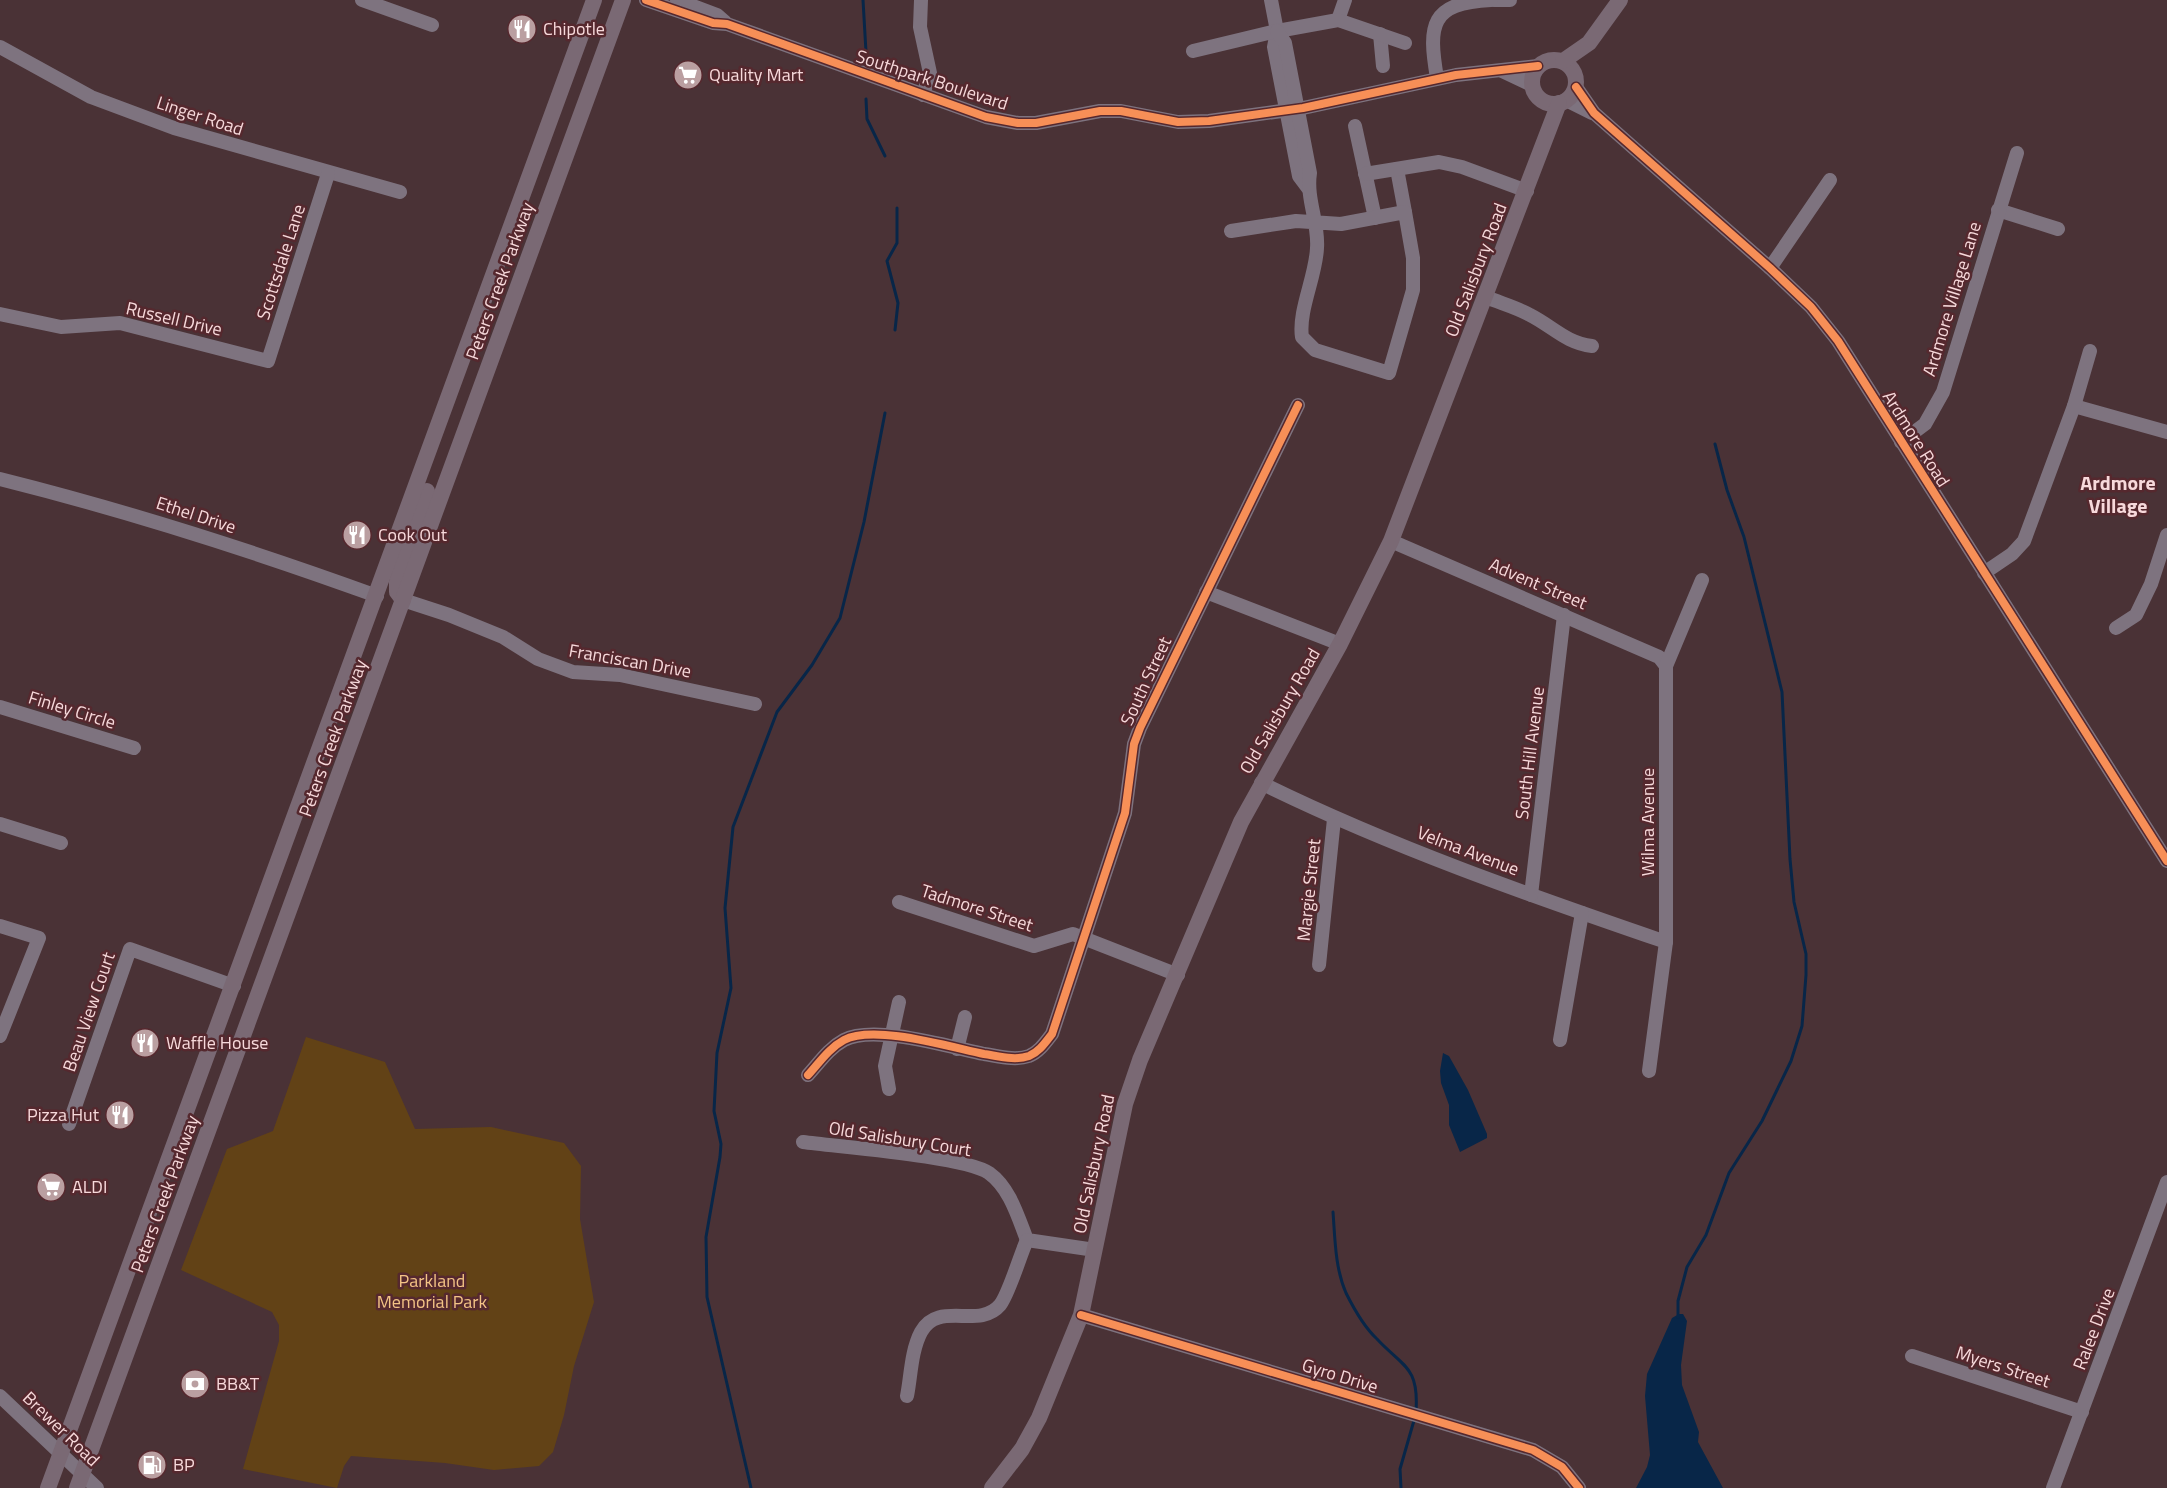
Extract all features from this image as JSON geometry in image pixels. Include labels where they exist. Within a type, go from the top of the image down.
[{"type":"main road","name":"Peters Creek Parkway","points":[[48,1488],[594,0]]},
{"type":"main road","name":"Peters Creek Parkway","points":[[80,1481],[360,724],[403,600],[623,0]]},
{"type":"main road","name":"Old Salisbury Road","points":[[992,1488],[1022,1449],[1039,1418],[1081,1315],[1125,1104],[1140,1060],[1241,822],[1340,644],[1391,541],[1527,191],[1546,136],[1589,44],[1620,0]]},
{"type":"main road","name":"Old Salisbury Road","points":[[1538,66],[1550,60],[1563,61],[1589,44]]},
{"type":"main road","points":[[1538,66],[1532,78],[1534,92],[1564,94],[1573,70],[1563,61]]},
{"type":"main road","points":[[403,600],[397,592],[397,582],[435,468],[439,449],[436,433]]},
{"type":"main road","points":[[360,724],[357,710],[391,605],[387,599],[377,596]]},
{"type":"main road","points":[[135,1331],[178,1185],[164,1177]]},
{"type":"street","points":[[362,0],[432,25]]},
{"type":"street","name":"Southpark Boulevard","points":[[646,0],[713,23],[727,24],[986,117],[1018,123],[1036,123],[1100,111],[1131,112],[1178,122],[1209,121],[1292,110],[1437,78],[1538,66]]},
{"type":"street","name":"Southpark Boulevard","points":[[677,0],[717,15],[727,24]]},
{"type":"street","points":[[921,0],[920,27],[930,74],[923,94]]},
{"type":"street","points":[[1271,0],[1277,31],[1285,43],[1284,66],[1292,110],[1299,176],[1308,188],[1318,239],[1317,259],[1302,323],[1303,339],[1315,350],[1389,373],[1410,307],[1413,290],[1413,258],[1397,169]]},
{"type":"street","points":[[1338,20],[1345,0]]},
{"type":"street","points":[[1437,78],[1432,46],[1436,24],[1448,8],[1457,4],[1486,0],[1509,0]]},
{"type":"street","points":[[1193,51],[1277,31],[1338,20],[1405,43]]},
{"type":"street","points":[[1380,34],[1383,66]]},
{"type":"street","name":"Linger Road","points":[[0,47],[92,97],[174,128],[328,174],[400,192]]},
{"type":"street","points":[[1502,71],[1532,85]]},
{"type":"street","name":"Ardmore Road","points":[[1564,94],[1594,113],[1770,268],[1811,307],[1838,341],[2167,861]]},
{"type":"street","points":[[1355,126],[1375,218]]},
{"type":"street","name":"Ardmore Village Lane","points":[[1901,442],[1924,424],[1942,392],[2017,153]]},
{"type":"street","points":[[1365,174],[1439,162],[1462,167],[1527,191]]},
{"type":"street","name":"Scottsdale Lane","points":[[268,361],[328,174]]},
{"type":"street","points":[[1770,268],[1830,180]]},
{"type":"street","points":[[1998,210],[2058,229]]},
{"type":"street","points":[[1231,231],[1314,220],[1341,224],[1405,212]]},
{"type":"street","points":[[1486,297],[1527,313],[1555,333],[1577,344],[1592,346]]},
{"type":"street","name":"Russell Drive","points":[[0,314],[61,327],[120,323],[268,361]]},
{"type":"street","points":[[1984,573],[2012,554],[2024,541],[2074,406],[2091,351]]},
{"type":"street","name":"South Street","points":[[957,1049],[1006,1058],[1028,1057],[1038,1051],[1052,1034],[1125,813],[1137,736],[1298,405]]},
{"type":"street","points":[[2074,406],[2167,432]]},
{"type":"street","name":"Ethel Drive","points":[[0,479],[109,506],[264,555],[377,596]]},
{"type":"street","points":[[2116,628],[2136,615],[2151,584],[2167,535]]},
{"type":"street","name":"Advent Street","points":[[1391,541],[1659,657],[1666,666]]},
{"type":"street","name":"Wilma Avenue","points":[[1649,1071],[1666,942],[1666,666],[1702,580]]},
{"type":"street","points":[[1206,592],[1340,644]]},
{"type":"street","name":"Franciscan Drive","points":[[403,600],[449,615],[503,637],[538,659],[573,672],[620,675],[755,704]]},
{"type":"street","name":"South Hill Avenue","points":[[1531,895],[1564,615]]},
{"type":"street","name":"Finley Circle","points":[[0,707],[134,748]]},
{"type":"street","name":"Velma Avenue","points":[[1261,783],[1334,819],[1531,895],[1666,942]]},
{"type":"street","name":"Margie Street","points":[[1319,965],[1334,819]]},
{"type":"street","points":[[0,824],[61,843]]},
{"type":"street","name":"Tadmore Street","points":[[899,902],[1034,946],[1064,935],[1073,934],[1085,937],[1178,975]]},
{"type":"street","points":[[1560,1041],[1582,913]]},
{"type":"street","points":[[0,926],[39,938],[0,1036]]},
{"type":"street","name":"Beau View Court","points":[[69,1124],[130,949],[234,986]]},
{"type":"street","points":[[889,1089],[885,1066],[899,1002]]},
{"type":"street","points":[[808,1076],[826,1054],[844,1040],[868,1034],[957,1049],[965,1017]]},
{"type":"street","name":"Old Salisbury Court","points":[[803,1142],[944,1160],[988,1173],[1010,1197],[1027,1240]]},
{"type":"street","name":"Ralee Drive","points":[[2053,1488],[2167,1182]]},
{"type":"street","points":[[907,1396],[916,1343],[921,1330],[940,1316],[985,1315],[1000,1305],[1027,1240],[1095,1250]]},
{"type":"street","name":"Gyro Drive","points":[[1081,1315],[1533,1450],[1562,1467],[1579,1488]]},
{"type":"street","name":"Myers Street","points":[[1912,1356],[2082,1412]]},
{"type":"street","name":"Brewer Road","points":[[0,1396],[62,1455],[80,1481],[97,1488]]},
{"type":"green space","name":"Parkland Memorial Park","points":[[306,1037],[385,1062],[415,1129],[491,1127],[564,1143],[581,1166],[580,1219],[594,1302],[574,1366],[564,1415],[553,1452],[539,1466],[494,1470],[445,1463],[351,1456],[344,1466],[337,1488],[243,1469],[279,1341],[279,1325],[272,1312],[181,1270],[227,1149],[273,1131]]},
{"type":"water","points":[[1443,1053],[1449,1056],[1468,1090],[1487,1134],[1487,1138],[1460,1152],[1449,1125],[1449,1105],[1441,1083]]},
{"type":"water","points":[[1683,1314],[1687,1321],[1681,1365],[1682,1385],[1699,1432],[1698,1442],[1723,1488],[1636,1488],[1647,1467],[1650,1455],[1645,1396],[1647,1374],[1672,1318]]},
{"type":"waterway","points":[[863,0],[866,52]]},
{"type":"waterway","points":[[866,99],[867,119],[885,156]]},
{"type":"waterway","points":[[895,330],[898,303],[887,261],[897,243],[897,208]]},
{"type":"waterway","points":[[751,1488],[707,1297],[706,1237],[721,1144],[714,1111],[717,1053],[731,988],[725,908],[733,827],[777,712],[812,665],[840,618],[864,522],[885,413]]},
{"type":"waterway","points":[[1678,1317],[1678,1301],[1687,1267],[1706,1235],[1729,1173],[1762,1121],[1791,1061],[1802,1026],[1806,975],[1806,954],[1794,902],[1790,859],[1782,692],[1744,537],[1727,490],[1715,444]]},
{"type":"waterway","points":[[1333,1212],[1338,1263],[1346,1293],[1368,1329],[1402,1362],[1412,1376],[1415,1385],[1416,1411]]},
{"type":"waterway","points":[[1401,1488],[1400,1469],[1415,1417]]},
{"type":"cycle path","points":[[646,0],[713,23],[727,24],[986,117],[1018,123],[1036,123],[1100,111],[1121,111],[1178,122],[1209,121],[1303,108],[1456,75],[1538,66]]},
{"type":"cycle path","points":[[1576,87],[1594,113],[1770,268],[1811,307],[1838,341],[2167,861]]},
{"type":"cycle path","points":[[808,1075],[834,1047],[844,1040],[857,1036],[874,1034],[912,1038],[984,1054],[1018,1058],[1036,1052],[1052,1034],[1125,813],[1134,744],[1140,728],[1298,405]]},
{"type":"cycle path","points":[[1081,1315],[1533,1450],[1562,1467],[1579,1488]]},
{"type":"place","name":"Chipotle","points":[[522,29]]},
{"type":"place","name":"Quality Mart","points":[[688,75]]},
{"type":"place","name":"Cook Out","points":[[357,535]]},
{"type":"place","name":"Waffle House","points":[[145,1043]]},
{"type":"place","name":"Pizza Hut","points":[[120,1115]]},
{"type":"place","name":"ALDI","points":[[51,1187]]},
{"type":"place","name":"BB&T","points":[[195,1384]]},
{"type":"place","name":"BP","points":[[152,1465]]},
{"type":"district","name":"Ardmore Village","points":[[2118,494]]}]
